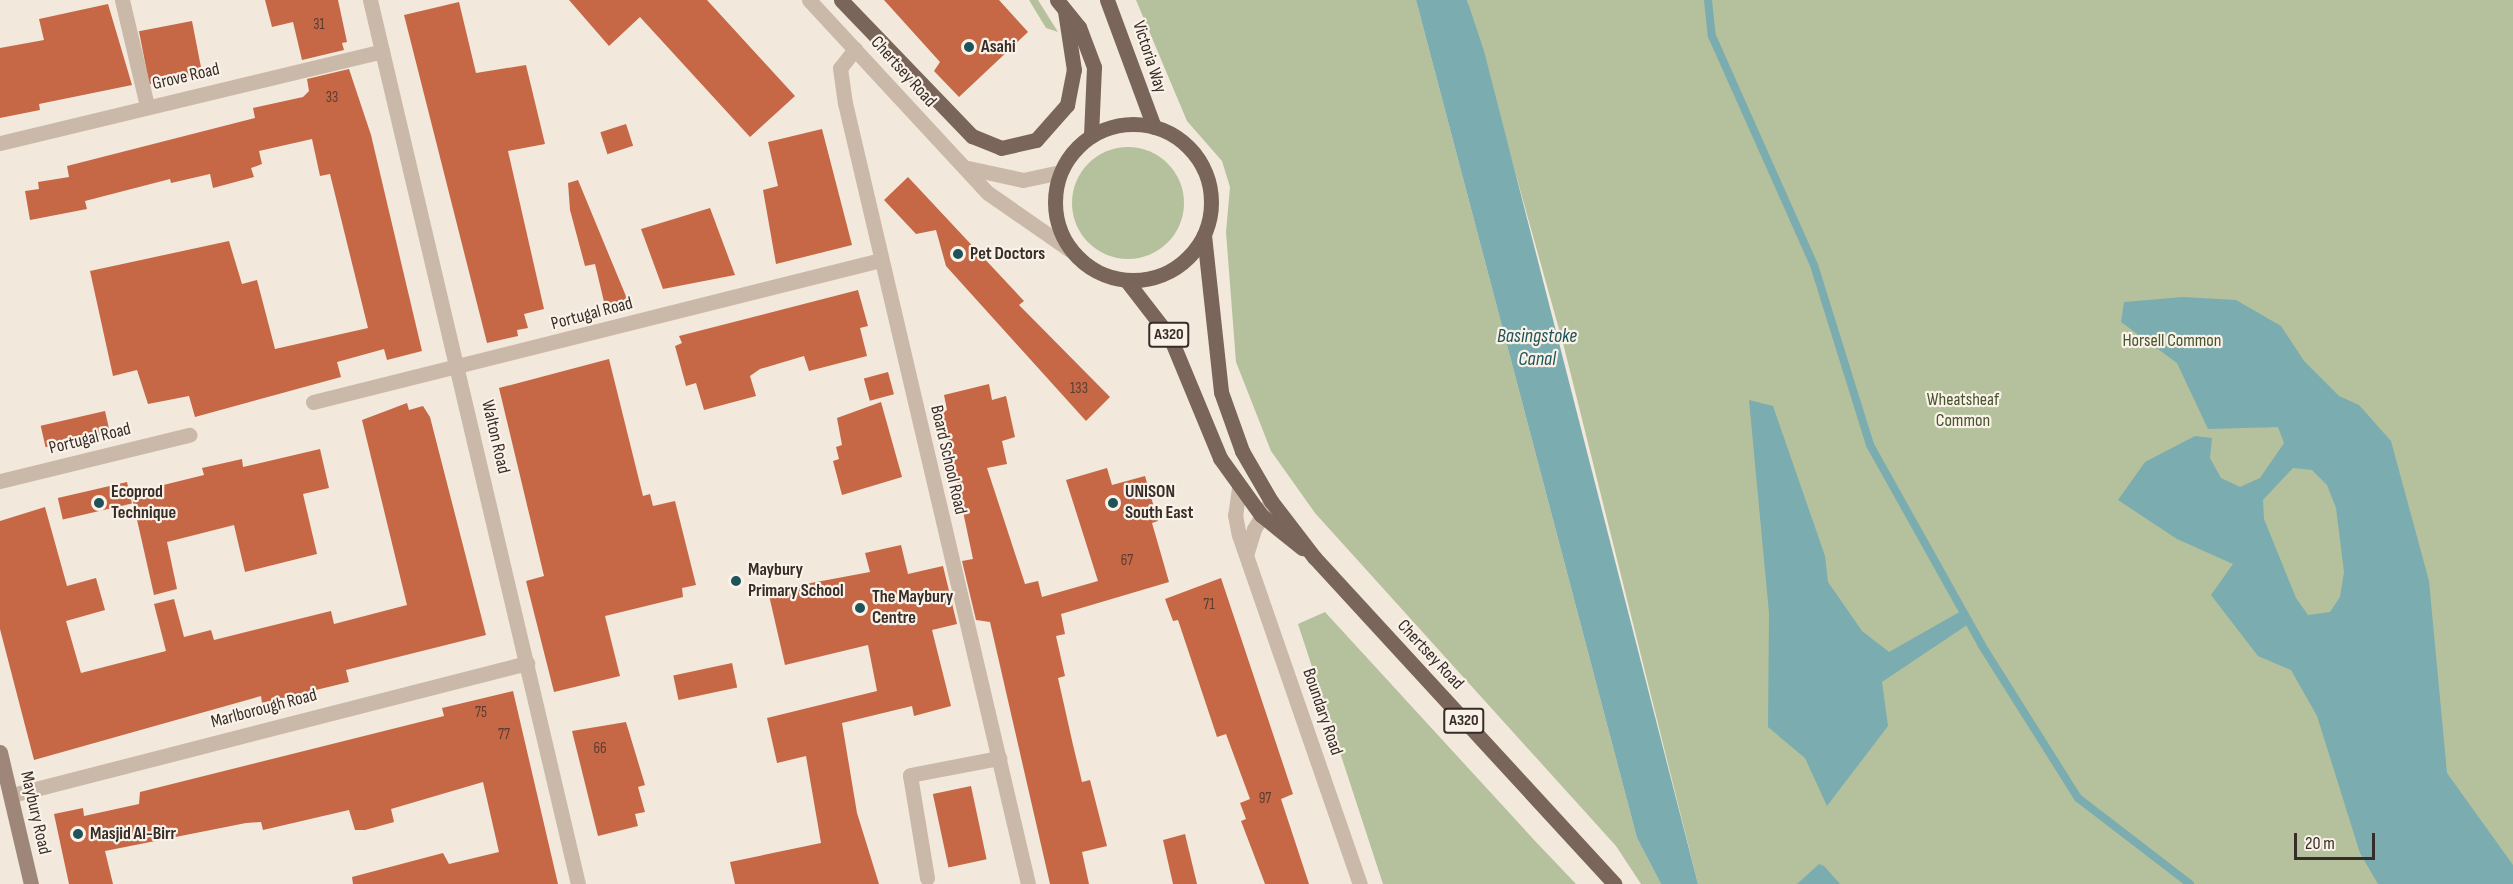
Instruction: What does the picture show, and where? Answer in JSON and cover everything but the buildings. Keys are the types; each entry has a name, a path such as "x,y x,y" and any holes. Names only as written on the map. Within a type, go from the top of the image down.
{"main road":[{"path":"841,0 972,136 1001,148 1036,140 1067,105 1074,70 1061,5"},
{"name":"Victoria Way","path":"1107,0 1154,127"},
{"path":"1061,5 1079,27 1094,67 1090,136"},
{"path":"1060,172 1090,136 1111,127 1154,127"},
{"name":"A320","path":"1060,172 1055,212 1070,250 1089,268 1126,280 1156,278 1176,268 1204,234 1210,213 1204,169 1192,151 1154,127"},
{"name":"Chertsey Road","path":"1204,234 1221,392 1242,451 1271,501 1314,557 1615,884"},
{"name":"Chertsey Road","path":"1126,280 1170,337 1220,458 1239,488 1262,515 1314,557"}],"street":[{"path":"122,0 147,106"},
{"name":"Walton Road","path":"370,0 459,368 578,884"},
{"name":"Chertsey Road","path":"810,0 1010,211 1070,250"},
{"name":"Board School Road","path":"855,49 840,68 881,260 1028,884"},
{"name":"Grove Road","path":"0,143 382,51"},
{"path":"968,168 1023,180 1060,172"},
{"name":"Portugal Road","path":"313,402 459,368 881,260"},
{"name":"Portugal Road","path":"0,481 189,435"},
{"name":"Boundary Road","path":"1239,488 1235,515 1360,884"},
{"path":"1248,552 1262,515 1271,501"},
{"name":"Marlborough Road","path":"12,795 527,663"},
{"name":"Maybury Road","path":"0,752 12,795 31,884"},
{"path":"927,878 910,775 999,758"}],"green space":[{"path":"1029,0 1038,0 1058,32 1046,28"},
{"path":"1136,0 1416,0 1637,838 1661,884 1641,884 1616,846 1315,513 1271,451 1236,362 1226,232 1230,187 1222,161 1187,121"},
{"name":"Horsell Common","path":"1467,0 2513,0 2513,884 1698,884 1564,347"},
{"path":"1128,147 1150,151 1168,163 1180,181 1184,203 1180,225 1168,243 1150,255 1128,259 1106,255 1088,243 1076,225 1072,203 1076,181 1088,163 1106,151"},
{"path":"1325,612 1576,884 1383,884 1298,624"}],"water":[{"name":"Basingstoke Canal","path":"1416,0 1467,0 1484,51 1698,884 1661,884 1637,838"},
{"path":"2183,297 2236,300 2281,326 2304,361 2339,396 2359,405 2391,441 2429,581 2447,773 2513,865 2513,884 2378,884 2360,853 2317,716 2291,670 2258,656 2211,595 2233,564 2177,539 2118,500 2145,462 2195,436 2212,438 2210,458 2221,478 2240,487 2260,478 2284,443 2278,427 2208,429 2177,363 2121,322 2124,302","holes":["2293,468 2312,470 2327,485 2336,508 2344,572 2340,597 2330,612 2308,615 2296,598 2264,519 2263,500"]},
{"path":"1749,400 1773,406 1825,556 1828,582 1862,631 1889,652 1963,610 1970,623 1882,682 1888,726 1827,806 1805,758 1768,727 1769,613"},
{"path":"1819,864 1824,866 1840,884 1797,884"}],"waterway":[{"path":"1708,0 1712,36 1814,265 1870,445 1981,644 2078,798 2190,884"}],"place":[{"name":"Asahi","path":"969,47"},
{"name":"Pet Doctors","path":"958,254"},
{"name":"Ecoprod Technique","path":"99,503"},
{"name":"UNISON South East","path":"1113,503"},
{"name":"Maybury Primary School","path":"736,581"},
{"name":"The Maybury Centre","path":"860,608"},
{"name":"Masjid Al-Birr","path":"78,834"}],"park label":[{"name":"Wheatsheaf Common","path":"1963,411"}]}
